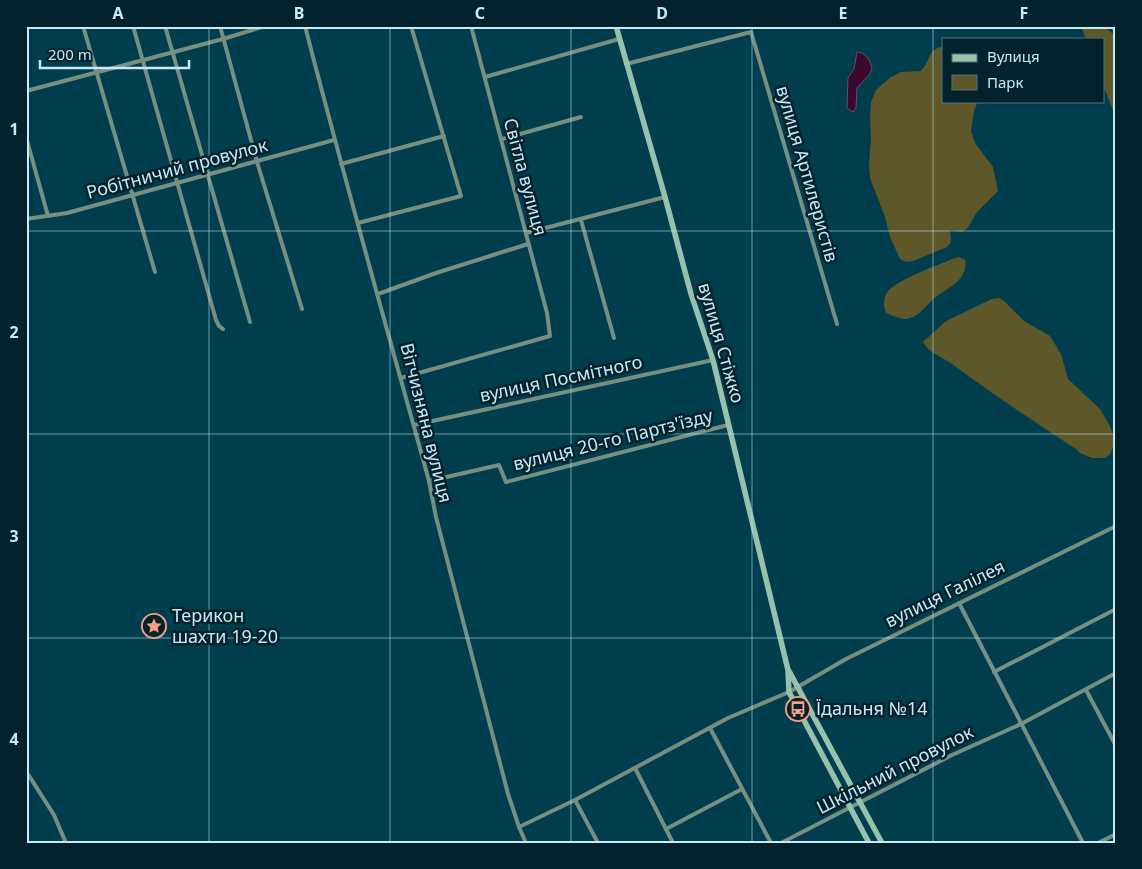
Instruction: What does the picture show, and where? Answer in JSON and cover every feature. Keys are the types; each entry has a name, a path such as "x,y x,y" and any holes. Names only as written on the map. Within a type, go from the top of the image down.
{"street":[{"path":"83,26 155,272"},
{"path":"133,26 216,320 218,326 223,329"},
{"path":"165,26 250,322"},
{"path":"220,26 256,162 302,309"},
{"path":"26,91 223,39 265,26"},
{"name":"Вітчизняна вулиця","path":"305,26 334,140 429,481 436,517 508,794 526,843"},
{"path":"358,223 462,196 411,26"},
{"name":"Світла вулиця","path":"401,378 550,336 547,313 471,26"},
{"name":"вулиця Стіжко","path":"616,26 691,294 713,360 788,670 789,692 869,843"},
{"path":"1111,26 1116,30"},
{"name":"вулиця Артилеристів","path":"626,64 751,32 837,324"},
{"path":"484,77 619,39"},
{"path":"502,139 581,117"},
{"path":"342,164 444,136"},
{"path":"26,137 48,216"},
{"name":"Робітничий провулок","path":"27,221 132,195 334,140"},
{"path":"526,233 665,197"},
{"path":"581,220 614,338"},
{"path":"378,294 436,273 528,244"},
{"name":"вулиця Посмітного","path":"414,425 713,360"},
{"name":"вулиця 20-го Партз'їзду","path":"429,481 500,465 506,482 728,425"},
{"name":"вулиця Галілея","path":"519,827 575,800 728,718 789,692 846,659 1116,526"},
{"path":"959,603 1083,843"},
{"path":"994,672 1116,609"},
{"name":"вулиця Стіжко","path":"788,670 882,843"},
{"name":"Шкільний провулок","path":"781,843 952,755 1022,724 1116,673"},
{"path":"1086,690 1116,746"},
{"path":"710,728 772,843"},
{"path":"635,768 673,843"},
{"path":"27,771 54,815 66,843"},
{"path":"666,829 742,789"},
{"path":"575,800 596,842"},
{"path":"1098,843 1116,834"}],"green space":[{"path":"1081,26 1103,26 1116,36 1116,118 1104,88 1104,38 1086,38"},
{"path":"942,46 942,102 978,102 974,111 971,131 975,143 993,167 998,191 977,212 967,229 962,232 950,230 951,242 947,247 906,262 900,259 890,237 885,217 870,178 871,102 876,90 891,77 901,72 921,71 931,53"},
{"path":"959,257 965,260 964,273 961,278 932,300 918,314 905,319 886,313 884,299 886,293 893,286 918,273"},
{"path":"999,298 1024,321 1050,336 1061,354 1068,379 1100,409 1110,426 1115,443 1110,454 1105,458 1092,458 1080,453 925,346 923,342 946,321 992,299"}],"shaded area":[{"path":"857,52 867,57 872,69 857,88 856,108 853,112 847,108 848,78 854,69"}],"place":[{"name":"Терикон шахти 19-20","path":"154,626"},
{"name":"Їдальня №14","path":"798,709"}]}
